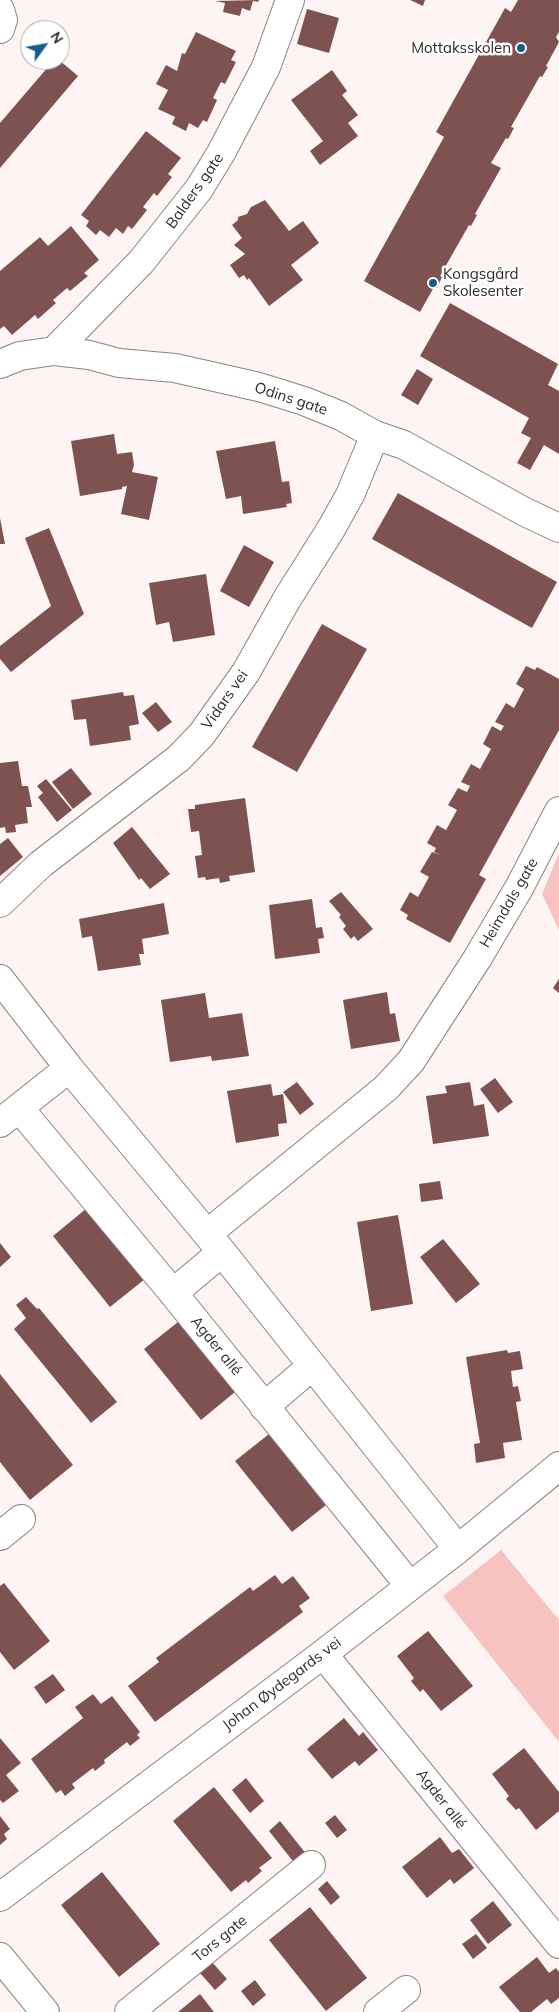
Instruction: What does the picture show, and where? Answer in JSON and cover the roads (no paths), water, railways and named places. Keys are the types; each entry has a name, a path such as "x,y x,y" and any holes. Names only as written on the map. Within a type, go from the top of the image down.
{"street":[{"name":"Balders gate","path":"54,352 141,262 199,189 221,153 266,67 290,0"},
{"path":"0,10 3,20 0,29"},
{"name":"Odins gate","path":"0,364 20,356 54,352 89,356 119,363 175,368 304,401 341,416 375,435 404,445 522,511 559,528"},
{"name":"Vidars vei","path":"0,903 48,858 179,758 202,734 246,672 287,599 350,495 375,435"},
{"name":"Heimdals gate","path":"214,1243 386,1088 411,1061 434,1028 514,896 559,811"},
{"path":"0,979 69,1068 214,1243 458,1549"},
{"path":"9,1116 69,1068"},
{"name":"Agder allé","path":"9,1116 173,1293 410,1586"},
{"path":"173,1293 214,1243"},
{"path":"264,1406 312,1366"},
{"name":"Johan Øydegards vei","path":"0,1897 323,1654 458,1549 559,1466"},
{"name":"Agder allé","path":"323,1654 559,1944"},
{"name":"Tors gate","path":"129,2012 311,1865"},
{"path":"0,1957 45,2012"},
{"path":"378,2012 406,1990"}],"place":[{"name":"Mottaksskolen","path":"521,48"},
{"name":"Kongsgård Skolesenter","path":"433,283"}]}
